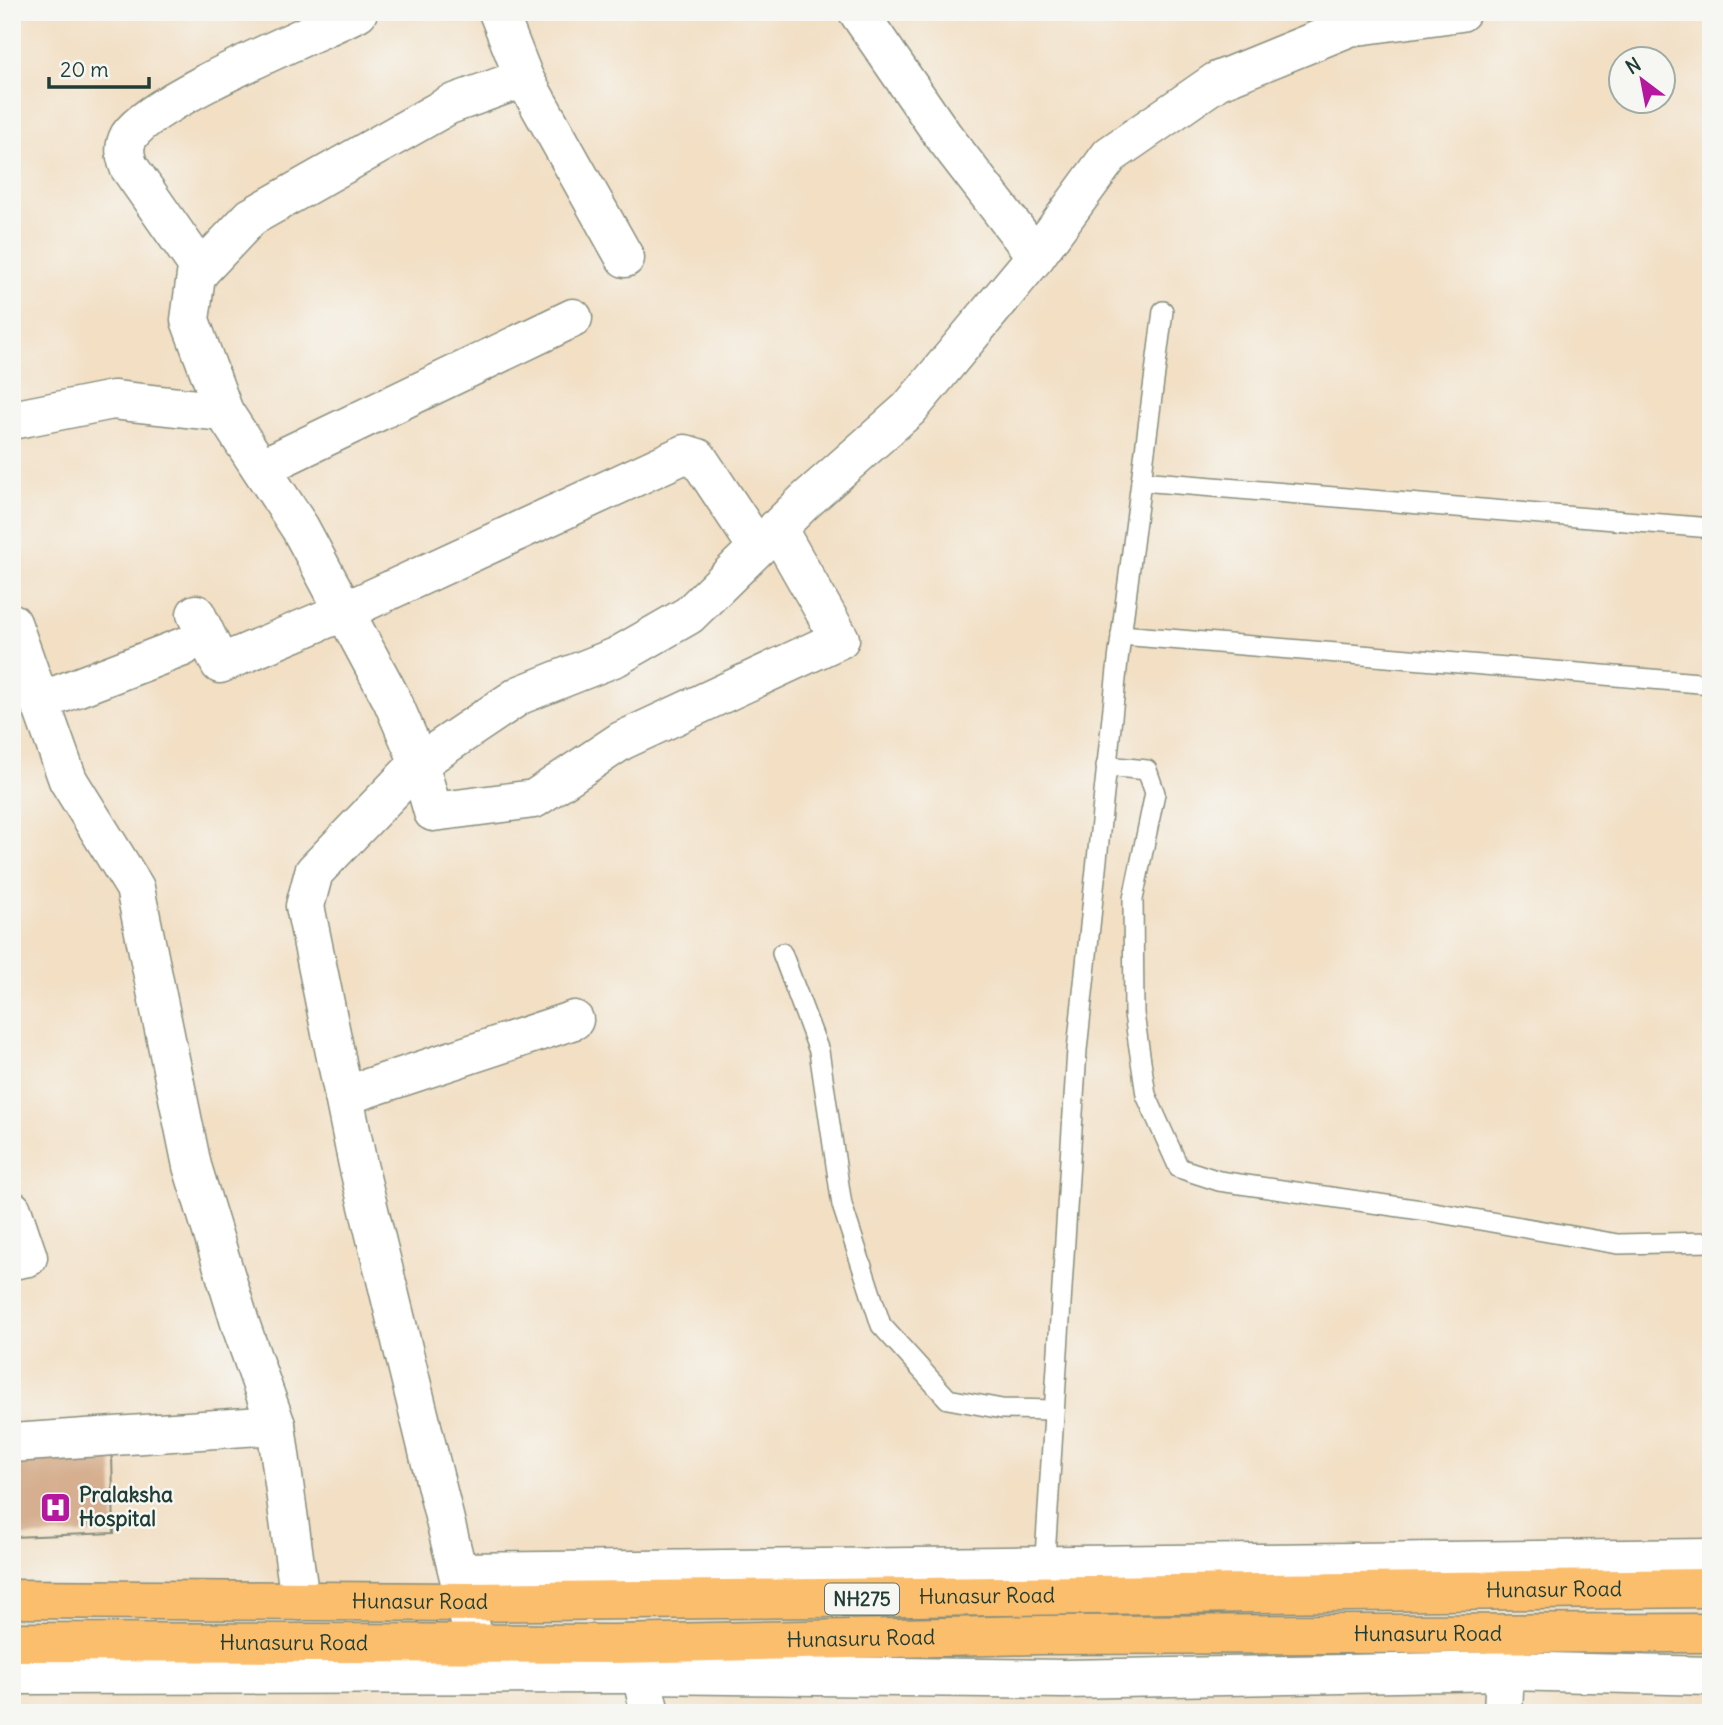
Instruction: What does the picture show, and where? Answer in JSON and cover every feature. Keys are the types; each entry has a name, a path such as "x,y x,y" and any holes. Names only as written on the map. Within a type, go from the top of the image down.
{"highway":[{"name":"Hunasur Road","path":"12,1599 300,1601 462,1587 1044,1582 1711,1588"},
{"name":"Hunasuru Road","path":"12,1643 614,1644 1041,1635 1711,1633"}],"street":[{"path":"201,270 129,167 124,153 127,138 158,108 358,12"},
{"path":"498,12 524,78 625,258"},
{"path":"858,12 942,134 1036,256"},
{"path":"475,1643 358,1165 305,906 314,872 419,763 520,695 616,657 689,615 767,538 909,408 1036,256 1110,155 1217,81 1350,27 1461,12"},
{"path":"39,702 189,630 220,664 345,611 685,454 698,458 767,538 841,639 621,741 534,799 433,812 419,763 392,699 345,611 300,528 224,412 190,320 196,275 251,217 449,105 524,78"},
{"path":"261,468 573,318"},
{"path":"12,420 113,400 224,412"},
{"path":"12,623 68,780 135,888 192,1166 241,1326 276,1425 300,1601"},
{"path":"344,1096 574,1020"},
{"path":"12,1210 28,1257 12,1260"},
{"path":"12,1443 276,1425"},
{"path":"1044,1582 1711,1558"},
{"path":"1503,1713 1506,1632"},
{"path":"12,1675 641,1674 1064,1678 1505,1671 1711,1676"},
{"path":"641,1674 650,1713"}],"lane":[{"path":"1044,1582 1077,1050 1121,635 1163,311"},
{"path":"1141,481 1711,528"},
{"path":"1121,635 1711,684"},
{"path":"1107,766 1147,770 1155,793 1133,899 1133,1014 1146,1095 1178,1168 1219,1181 1618,1244 1711,1242"},
{"path":"782,953 820,1051 842,1205 881,1325 948,1399 1002,1409 1055,1410"}],"building":[{"path":"112,1455 114,1533 12,1537 12,1458"}],"place":[{"name":"Pralaksha Hospital","path":"56,1507"}]}
